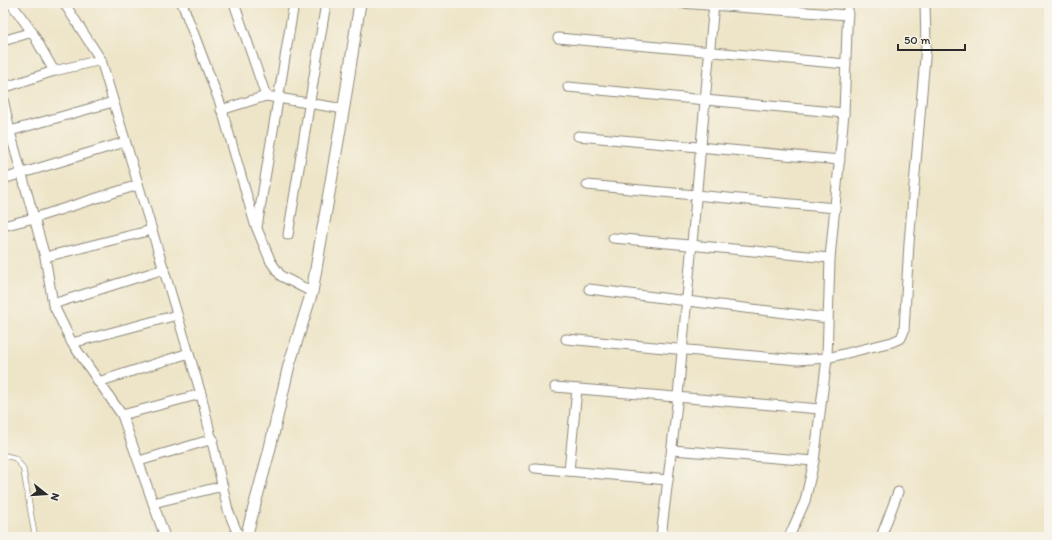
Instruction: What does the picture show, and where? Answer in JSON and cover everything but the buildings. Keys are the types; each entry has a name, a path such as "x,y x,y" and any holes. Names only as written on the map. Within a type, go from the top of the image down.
{"street":[{"path":"11,3 32,32 54,71"},
{"path":"64,3 101,60 201,394 213,439 228,510 239,537"},
{"path":"182,3 222,110 257,229 271,262 281,276 312,292"},
{"path":"234,3 266,96"},
{"path":"257,229 294,3"},
{"path":"288,235 326,3"},
{"path":"239,537 269,452 289,365 312,292 344,110 360,3"},
{"path":"680,3 848,14"},
{"path":"789,537 805,501 814,461 827,358 830,258 844,113 848,3"},
{"path":"566,339 781,359 827,358 892,342 901,338 904,330 909,242 926,46 926,3"},
{"path":"661,537 678,396 714,5"},
{"path":"3,41 32,32"},
{"path":"558,38 846,64"},
{"path":"3,88 54,71 101,60"},
{"path":"568,87 844,113"},
{"path":"222,110 266,96 344,110"},
{"path":"3,98 6,132 22,175 45,257 53,304 72,343 122,415 165,537"},
{"path":"6,132 113,102"},
{"path":"578,136 840,160"},
{"path":"3,179 22,175 125,142"},
{"path":"3,226 34,218 138,184"},
{"path":"587,185 835,208"},
{"path":"45,257 152,230"},
{"path":"613,238 830,258"},
{"path":"53,304 164,269"},
{"path":"589,289 687,299 827,318"},
{"path":"72,343 177,315"},
{"path":"98,382 189,353"},
{"path":"555,387 678,396 820,409"},
{"path":"569,471 577,389"},
{"path":"122,415 201,394"},
{"path":"139,461 213,439"},
{"path":"672,450 814,461"},
{"path":"535,468 668,480"},
{"path":"153,503 223,486"},
{"path":"881,537 898,492"}],"lane":[{"path":"3,455 15,458 24,468 35,537"}]}
